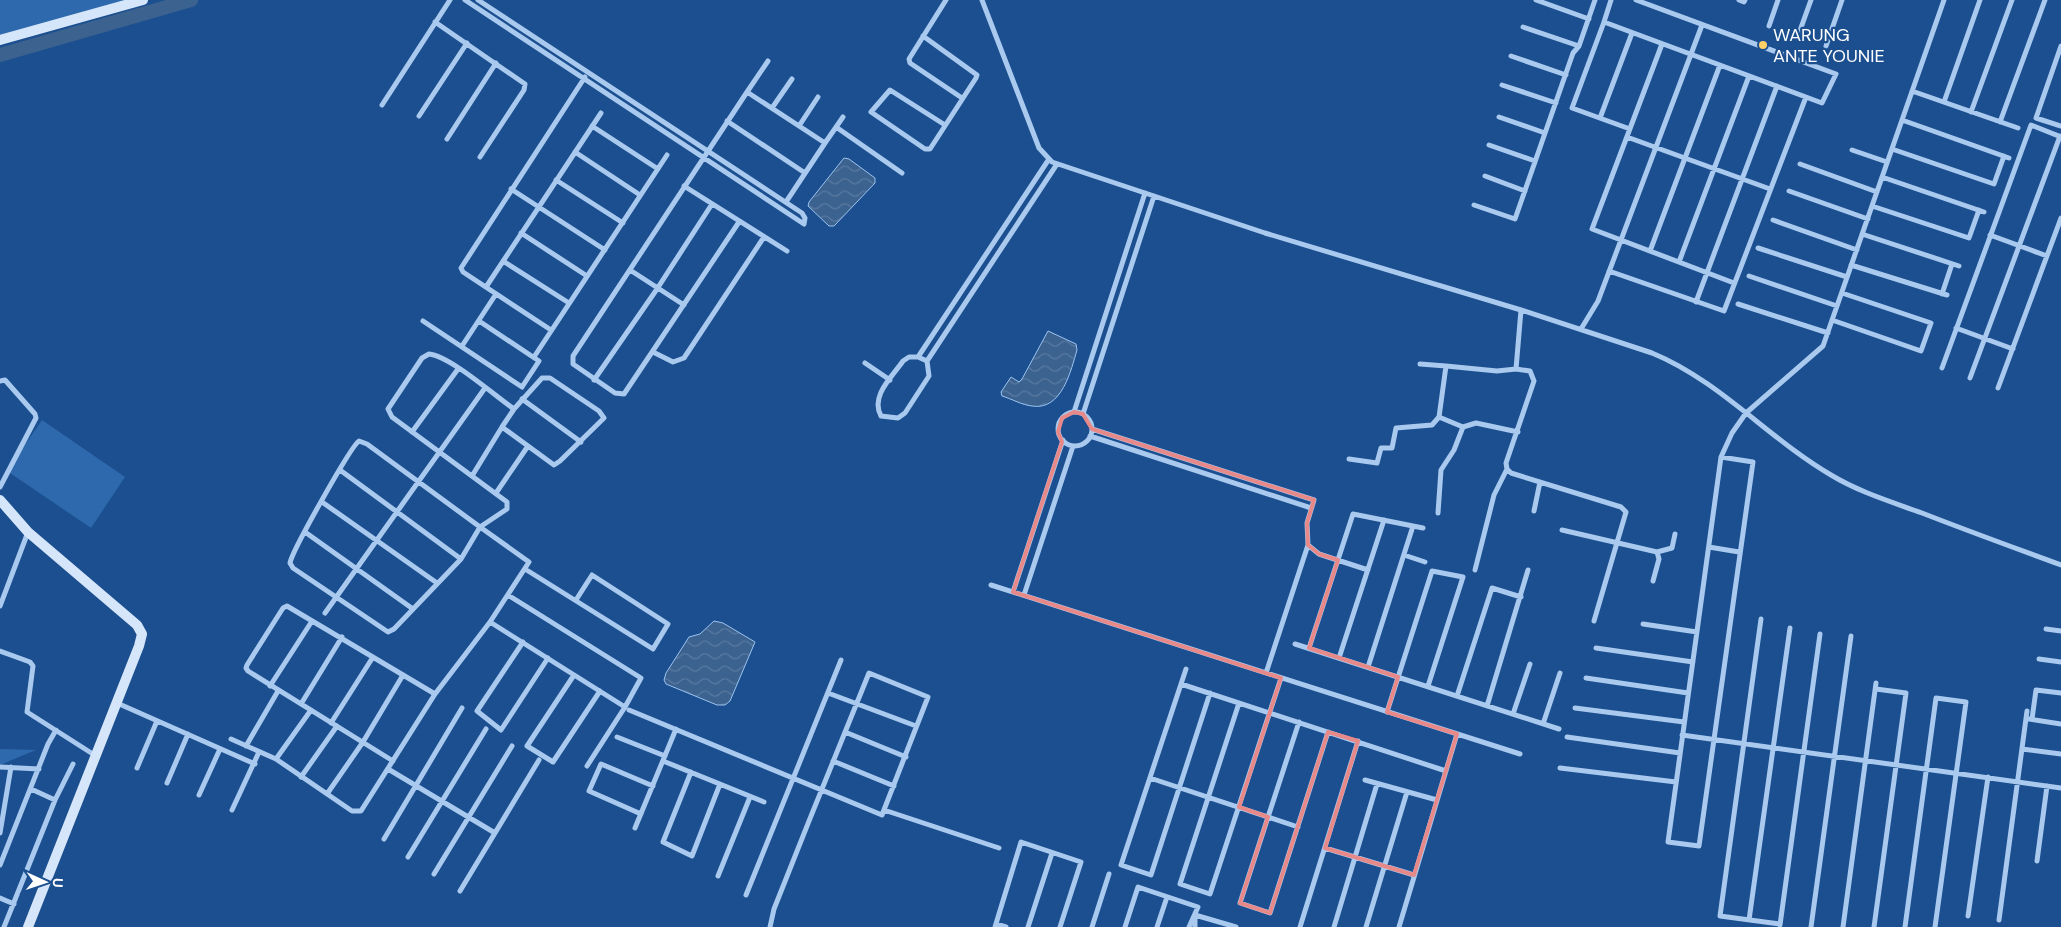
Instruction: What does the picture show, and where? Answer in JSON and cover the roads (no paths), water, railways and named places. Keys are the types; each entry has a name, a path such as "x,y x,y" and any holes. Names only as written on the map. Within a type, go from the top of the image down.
{"street":[{"path":"0,40 143,0"},
{"path":"382,106 450,0"},
{"path":"465,0 804,224 802,212 478,0"},
{"path":"982,0 1039,148 1057,164 1265,233 1521,310 1667,359 1730,400 1788,446 1832,476 1907,508 2061,565"},
{"path":"1536,0 1589,18"},
{"path":"1474,205 1515,219 1573,52 1579,46 1595,0"},
{"path":"1611,0 1572,108 1630,129"},
{"path":"1604,22 1822,103 1836,74 1636,0"},
{"path":"1739,0 1744,2 1745,0"},
{"path":"1769,26 1778,0"},
{"path":"1798,36 1811,0"},
{"path":"1826,46 1842,0"},
{"path":"1721,457 1753,462 1699,846 1668,842 1721,457 1732,433 1746,413 1823,346 1944,0"},
{"path":"1944,102 1980,0"},
{"path":"1971,112 2012,0"},
{"path":"2000,122 2045,0"},
{"path":"944,1 909,59 910,63 962,98"},
{"path":"435,22 520,79 525,87 480,157"},
{"path":"1581,329 1598,301 1702,25"},
{"path":"1523,27 1579,46"},
{"path":"1600,118 1632,33"},
{"path":"923,36 975,72 976,78 928,151 871,112 890,90 945,125"},
{"path":"419,116 467,43"},
{"path":"1662,44 1592,229 1734,283"},
{"path":"2061,46 2036,118 2061,126"},
{"path":"1511,56 1566,75"},
{"path":"739,222 624,394 615,393 576,367 572,359 707,150 768,62"},
{"path":"446,139 496,63"},
{"path":"1650,251 1720,65"},
{"path":"551,330 463,272 461,265 588,72"},
{"path":"1678,262 1749,76"},
{"path":"772,108 792,79"},
{"path":"1502,85 1556,103"},
{"path":"1696,302 1777,86"},
{"path":"1912,91 2018,128"},
{"path":"747,92 825,143"},
{"path":"799,126 818,97"},
{"path":"1609,272 1724,311 1806,97"},
{"path":"486,287 601,113"},
{"path":"786,202 843,117"},
{"path":"1499,117 1545,133"},
{"path":"1892,149 1994,184 2007,157 1902,120"},
{"path":"727,121 805,173"},
{"path":"592,126 658,169"},
{"path":"1942,368 2031,126 2060,136 1970,378"},
{"path":"836,127 902,173"},
{"path":"1626,137 1770,189"},
{"path":"1489,145 1536,161"},
{"path":"1852,150 1887,162"},
{"path":"575,152 640,196"},
{"path":"534,357 667,155"},
{"path":"918,357 1049,158"},
{"path":"927,361 918,357 903,361 878,398 876,407 881,416 898,418 905,413 929,376 927,361 1057,164"},
{"path":"1800,164 1877,192"},
{"path":"1485,176 1525,191"},
{"path":"1872,206 1969,238 1981,211 1882,177"},
{"path":"556,180 623,222"},
{"path":"684,186 787,252"},
{"path":"511,189 605,250"},
{"path":"1790,191 1868,219"},
{"path":"1074,412 1145,193"},
{"path":"1083,414 1154,196"},
{"path":"594,380 657,289 712,204"},
{"path":"1998,388 2061,218"},
{"path":"1773,220 1857,250"},
{"path":"521,233 587,276"},
{"path":"1862,234 1959,266"},
{"path":"1990,236 2047,256"},
{"path":"652,352 673,362 684,358 764,238"},
{"path":"1758,248 1847,277"},
{"path":"503,261 570,303"},
{"path":"980,263 988,269"},
{"path":"1852,265 1944,294 1952,264"},
{"path":"630,270 684,305"},
{"path":"1749,276 1837,306"},
{"path":"1832,320 1921,351 1929,330 1931,323 1842,292"},
{"path":"462,346 496,294"},
{"path":"1738,304 1828,333"},
{"path":"1516,369 1521,310"},
{"path":"423,321 522,387 539,361 478,321"},
{"path":"1956,328 2013,349"},
{"path":"231,738 276,759 326,794 358,812 388,769 435,694 490,622 529,562 480,527 366,444 359,441 340,470 290,560 291,566 385,632 394,629 461,559 480,527 508,506 507,502 496,493 392,417 388,409 422,358 433,354 458,369 514,409"},
{"path":"865,363 890,380"},
{"path":"1420,364 1497,371 1526,370 1534,378 1518,432 1506,463 1507,469 1494,495 1475,570"},
{"path":"1349,459 1377,463 1381,448 1392,448 1396,428 1432,425 1439,417 1446,366"},
{"path":"412,432 458,369"},
{"path":"472,476 502,428 514,409 538,380 546,377 604,416 603,421 554,464 502,428"},
{"path":"0,381 5,380 35,414 36,418 0,487"},
{"path":"325,613 485,388"},
{"path":"522,399 581,442"},
{"path":"1074,412 1083,414 1088,418 1092,428 1090,436 1080,445 1073,446 1063,440 1058,432 1058,425 1062,418 1074,412"},
{"path":"1439,417 1463,427 1476,423 1518,432"},
{"path":"1438,513 1441,470 1456,446 1463,427"},
{"path":"1092,428 1314,500 1307,523 1308,545 1266,673"},
{"path":"1090,436 1311,508"},
{"path":"1013,592 1063,440"},
{"path":"496,493 528,446"},
{"path":"1024,596 1073,446"},
{"path":"1507,469 1540,482 1624,508 1626,514 1594,621"},
{"path":"340,470 461,559"},
{"path":"1534,511 1540,482"},
{"path":"0,500 28,532 140,629 141,640 28,927"},
{"path":"322,502 437,584"},
{"path":"1309,648 1353,514 1423,528"},
{"path":"1339,658 1384,520"},
{"path":"1368,667 1413,526"},
{"path":"1562,530 1657,552 1672,548 1675,534"},
{"path":"0,606 28,532"},
{"path":"305,532 413,609"},
{"path":"1308,545 1319,554 1368,570"},
{"path":"1709,548 1739,552"},
{"path":"1653,581 1659,559 1657,552"},
{"path":"1404,555 1425,562"},
{"path":"525,569 653,650 668,624 592,575 576,600"},
{"path":"1487,706 1528,570"},
{"path":"1386,712 1432,571 1463,577 1428,686"},
{"path":"991,585 1520,754"},
{"path":"1457,696 1492,588 1521,597"},
{"path":"508,595 641,678 627,708 587,766"},
{"path":"393,761 270,686 248,671 247,665 285,607 293,608 435,694"},
{"path":"1761,619 1720,916 1780,926 1820,634"},
{"path":"270,686 312,620"},
{"path":"490,622 627,708 676,730 794,778 822,790 882,815 928,697 869,673 833,761 822,790 774,909 771,927"},
{"path":"1642,624 1697,632"},
{"path":"1750,920 1790,628"},
{"path":"2046,629 2061,631"},
{"path":"1811,927 1851,636"},
{"path":"301,704 342,638"},
{"path":"523,642 476,711 501,730 548,658"},
{"path":"1296,644 1559,729"},
{"path":"1596,648 1693,662"},
{"path":"0,651 32,663 34,669 27,712 96,756"},
{"path":"301,777 373,656"},
{"path":"2039,659 2061,662"},
{"path":"746,894 842,660"},
{"path":"1513,714 1530,664"},
{"path":"1186,669 1122,866 1151,875 1210,694"},
{"path":"1544,724 1560,673"},
{"path":"326,794 363,742 403,675"},
{"path":"574,675 527,746 553,762 600,691"},
{"path":"1239,703 1180,884 1210,894 1281,678"},
{"path":"1586,678 1688,693"},
{"path":"1181,684 1446,771"},
{"path":"1843,927 1876,686 1906,693 1874,927"},
{"path":"246,746 278,690"},
{"path":"1999,920 2022,749 2036,690 2061,693"},
{"path":"828,693 916,726"},
{"path":"1906,927 1936,698 1966,702 1936,927"},
{"path":"117,703 255,764"},
{"path":"384,839 462,708"},
{"path":"1575,708 1684,722"},
{"path":"276,759 311,710"},
{"path":"2027,710 2029,719"},
{"path":"2029,719 2061,724"},
{"path":"137,768 157,721"},
{"path":"1299,722 1240,903 1270,913 1328,732"},
{"path":"408,857 486,728"},
{"path":"0,865 56,730"},
{"path":"635,828 676,730"},
{"path":"845,732 906,757"},
{"path":"167,783 188,734"},
{"path":"1398,927 1457,734"},
{"path":"1682,735 2061,788"},
{"path":"617,737 691,772 764,802"},
{"path":"1567,737 1680,753"},
{"path":"1300,927 1358,741"},
{"path":"434,874 512,746"},
{"path":"199,796 220,749"},
{"path":"2022,749 2061,754"},
{"path":"232,810 259,752"},
{"path":"460,891 539,760"},
{"path":"833,761 894,786"},
{"path":"4,927 55,800 73,764"},
{"path":"641,814 588,791 600,764 653,786"},
{"path":"0,767 39,769"},
{"path":"0,832 12,767"},
{"path":"1560,768 1676,782"},
{"path":"388,769 495,833"},
{"path":"691,772 662,842 692,856 720,784"},
{"path":"1150,778 1298,826"},
{"path":"1968,916 1988,778"},
{"path":"1365,780 1437,800"},
{"path":"1334,927 1377,784"},
{"path":"2037,861 2047,786"},
{"path":"31,789 55,800"},
{"path":"1366,927 1407,792"},
{"path":"718,876 750,797"},
{"path":"884,810 999,848"},
{"path":"1006,927 995,925 1021,842 1081,862 1060,927"},
{"path":"1325,848 1414,875"},
{"path":"1028,927 1052,853"},
{"path":"1092,927 1109,874"},
{"path":"1125,927 1138,887 1198,907 1189,927"},
{"path":"1157,927 1167,897"},
{"path":"0,898 14,904"},
{"path":"1195,915 1236,927"},
{"path":"1195,915 1195,927"}],"water":[{"path":"844,158 849,159 875,178 875,183 834,226 829,226 808,206 809,202"},
{"path":"1048,331 1076,344 1077,350 1068,378 1058,396 1042,406 1032,406 1002,396 1001,392 1011,377 1019,382 1022,379"},
{"path":"714,621 723,623 755,642 730,701 725,705 717,705 666,684 664,680 666,673 689,637 700,634"}],"waterway":[{"path":"0,55 191,0"}],"place":[{"name":"WARUNG ANTE YOUNIE","path":"1763,45"}]}
